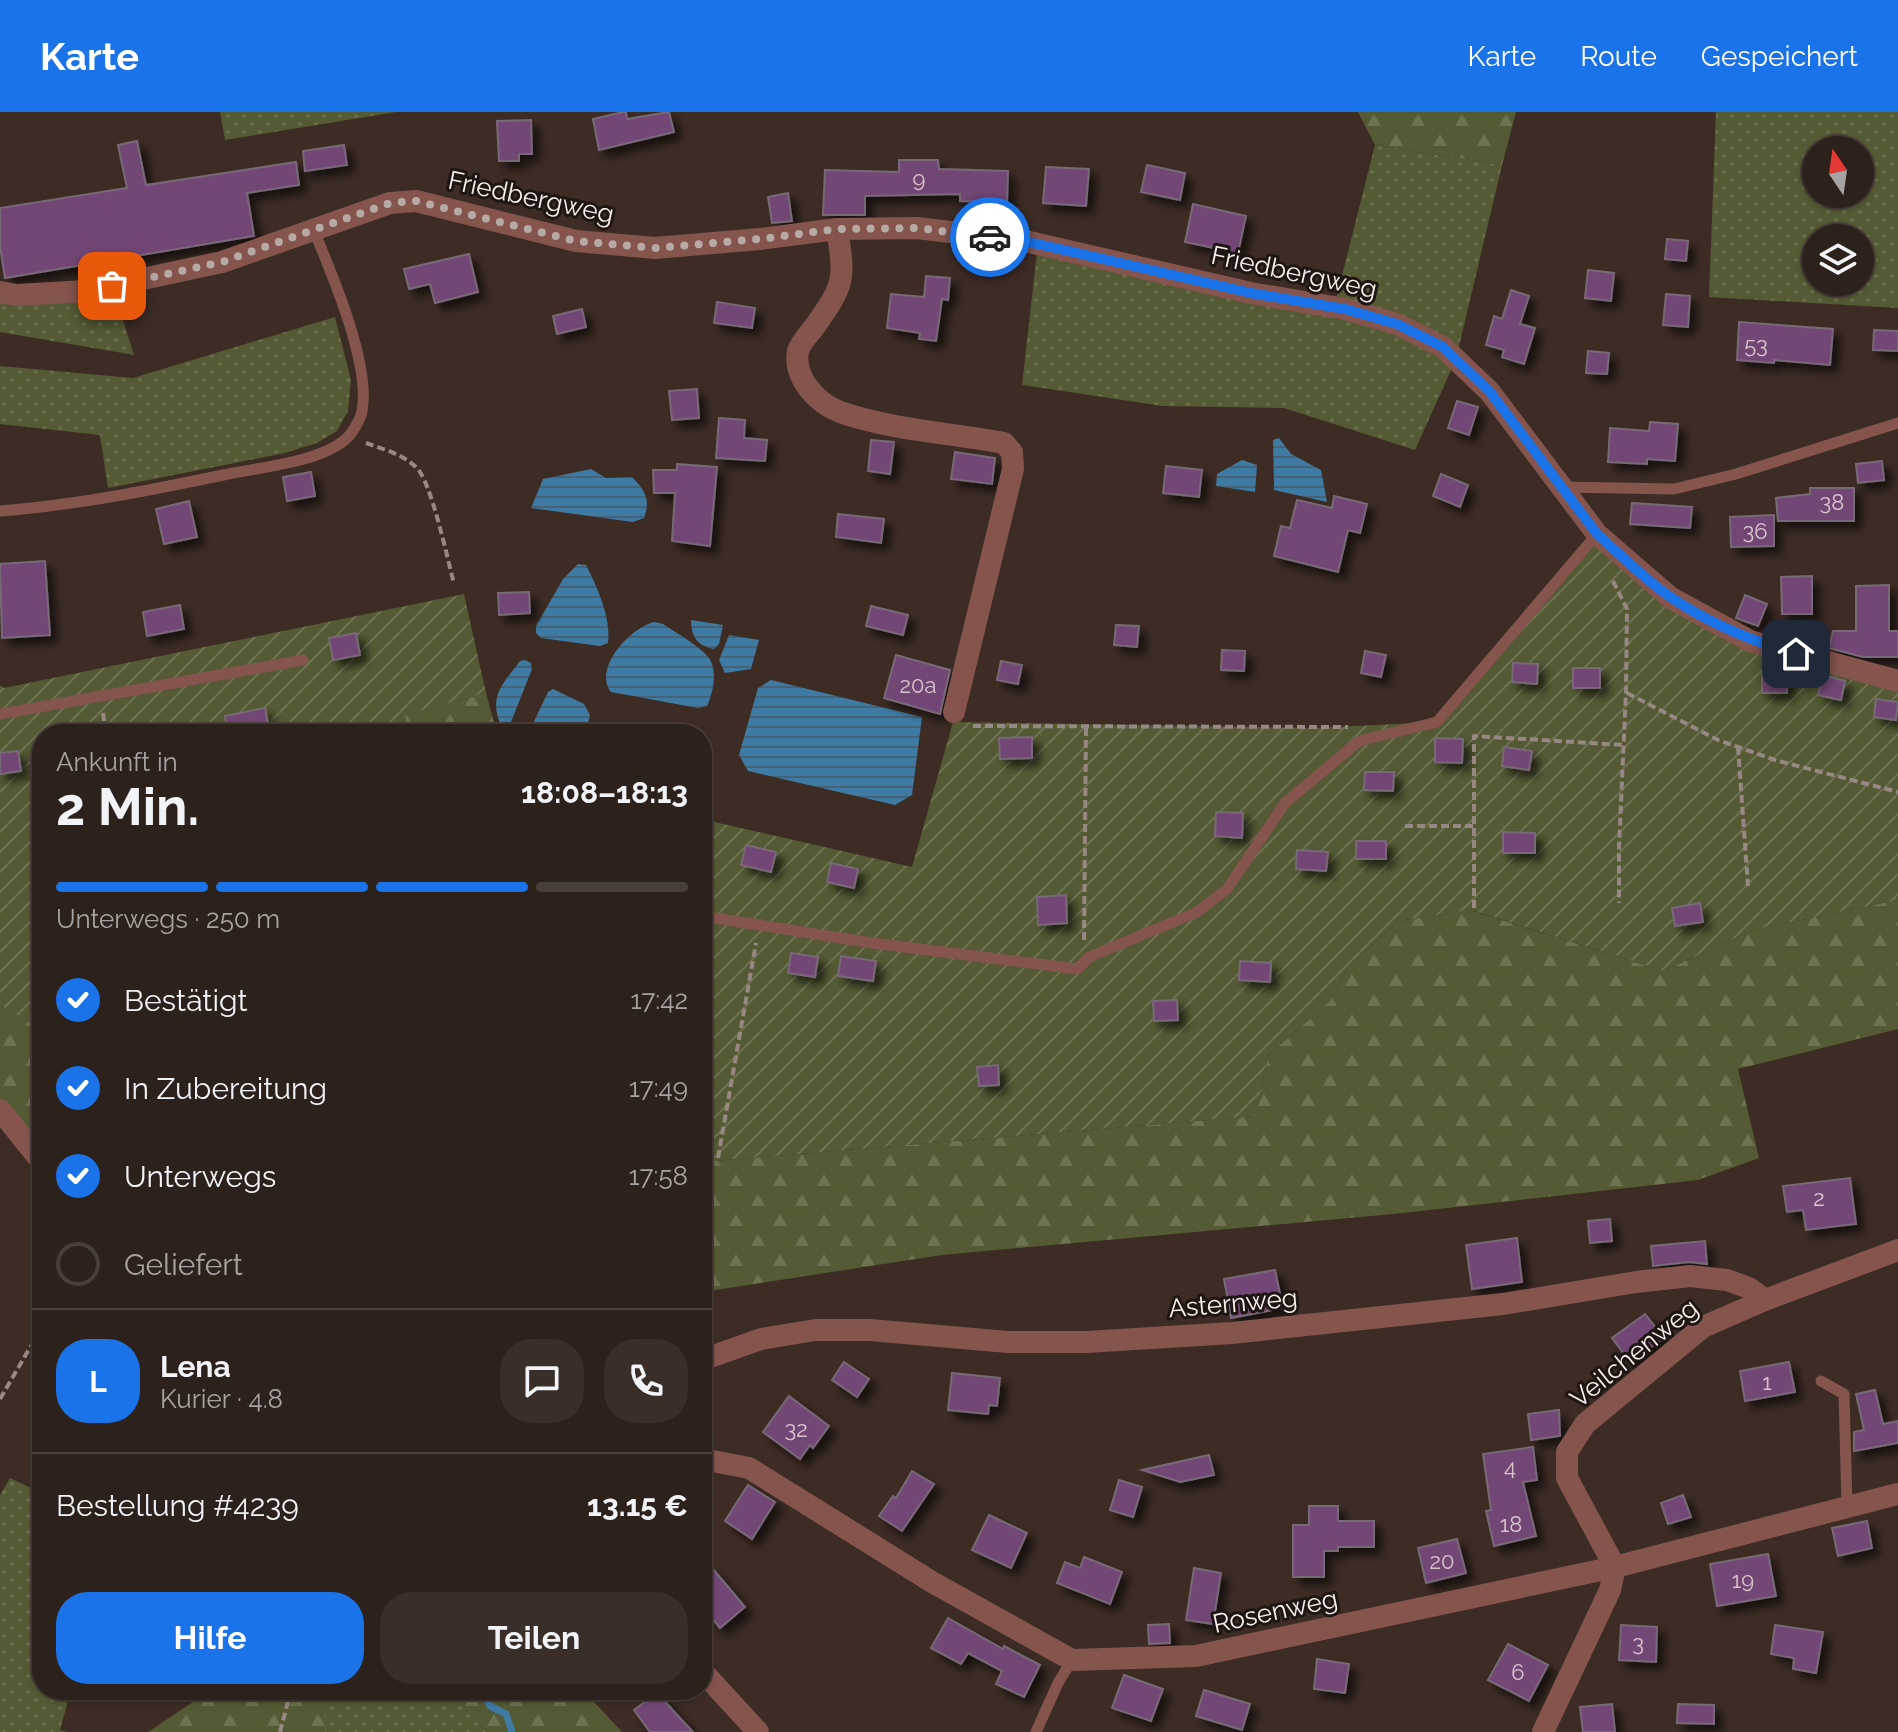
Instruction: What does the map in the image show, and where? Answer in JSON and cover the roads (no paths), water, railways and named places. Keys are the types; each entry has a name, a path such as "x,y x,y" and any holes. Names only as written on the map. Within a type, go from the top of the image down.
{"street":[{"name":"Friedbergweg","path":"0,292 17,295 87,291 222,262 390,203 416,201 576,241 655,248 837,229 917,228 1025,241 1251,293 1345,309 1397,324 1443,347 1490,392 1597,534 1671,598 1750,641 1898,681"},
{"path":"837,229 843,268 836,295 798,350 800,375 811,393 838,411 891,424 1004,443 1012,452 1013,469 954,712"},
{"path":"0,1110 32,1150"},
{"name":"Veilchenweg","path":"1615,1567 1567,1478 1567,1452 1585,1424 1703,1327 1898,1250"},
{"name":"Asternweg","path":"712,1356 761,1339 815,1330 870,1330 1008,1342 1087,1342 1203,1335 1503,1304 1690,1276 1727,1280 1749,1288 1765,1300"},
{"path":"712,1461 749,1468 932,1582 1072,1660"},
{"name":"Rosenweg","path":"1072,1660 1196,1656 1615,1567 1898,1494"},
{"path":"1543,1732 1610,1590 1615,1567"},
{"path":"712,1682 758,1732"}],"lane":[{"path":"0,511 112,498 290,462 324,452 349,437 362,412 364,378 337,287 314,231"},
{"path":"1562,487 1674,489 1736,474 1898,423"},
{"path":"712,918 872,943 1077,969 1089,957 1197,912 1227,889 1285,803 1359,741 1437,722 1597,534"},
{"path":"0,714 303,660"},
{"path":"1821,1381 1844,1394 1847,1506"},
{"path":"1036,1732 1072,1660"}],"water":[{"path":"1279,438 1291,454 1321,470 1327,502 1274,490 1273,440"},
{"path":"1242,460 1257,465 1255,492 1216,486 1217,474"},
{"path":"591,469 606,478 632,477 646,496 644,518 633,522 531,508 543,479"},
{"path":"578,564 586,565 605,613 608,643 600,646 541,638 536,633 536,626 563,579"},
{"path":"691,620 723,625 719,644 714,649 696,639"},
{"path":"654,622 681,635 709,658 714,676 707,706 698,708 611,692 607,682 610,661 625,640"},
{"path":"729,635 759,640 751,669 725,673 719,660"},
{"path":"520,661 531,663 532,669 510,724 500,724 496,706 499,690"},
{"path":"771,680 922,717 912,795 895,805 748,771 739,755 758,688"},
{"path":"553,689 584,704 590,715 588,724 533,724 548,692"}],"waterway":[{"path":"487,1700 490,1706 506,1714 512,1732"}]}
